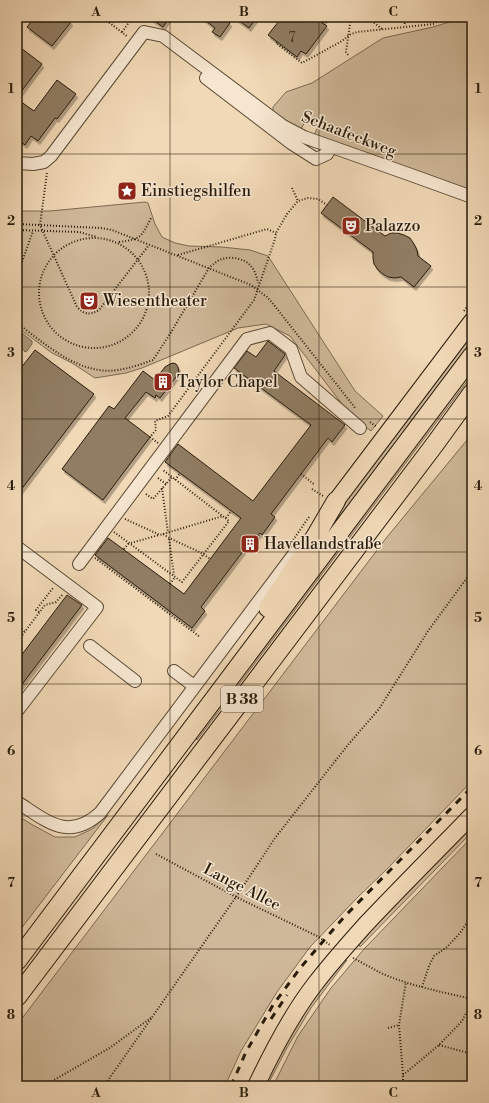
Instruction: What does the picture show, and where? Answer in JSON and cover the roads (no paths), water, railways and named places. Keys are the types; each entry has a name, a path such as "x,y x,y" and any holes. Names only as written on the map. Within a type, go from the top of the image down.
{"highway":[{"name":"B 38","path":"17,961 472,356"},
{"name":"B 38","path":"17,997 472,393"},
{"path":"435,444 466,420 472,413"},
{"path":"251,649 264,614 315,537 330,499"}],"main road":[{"path":"330,499 472,321"},
{"path":"256,1086 272,1052 293,1016 315,984 341,951 472,815"}],"street":[{"path":"17,163 46,165 51,156 144,32 291,143 316,159 327,154 331,146"},
{"name":"Schaafeckweg","path":"144,32 162,36 283,126 304,137 472,198"},
{"path":"79,564 247,339 270,333 291,349 301,376 364,424"},
{"path":"17,802 61,828 71,828 82,825 92,820 100,813 308,535 330,499"},
{"path":"17,547 97,607 17,711"},
{"path":"90,646 135,681"},
{"path":"174,671 194,686"}],"railway":[{"path":"231,1086 246,1052 273,1005 301,967 344,917 472,787"},
{"path":"271,1019 287,995"}],"place":[{"name":"Einstiegshilfen","path":"127,191"},
{"name":"Palazzo","path":"351,226"},
{"name":"Wiesentheater","path":"89,301"},
{"name":"Taylor Chapel","path":"163,382"},
{"name":"Havellandstraße","path":"250,544"}]}
